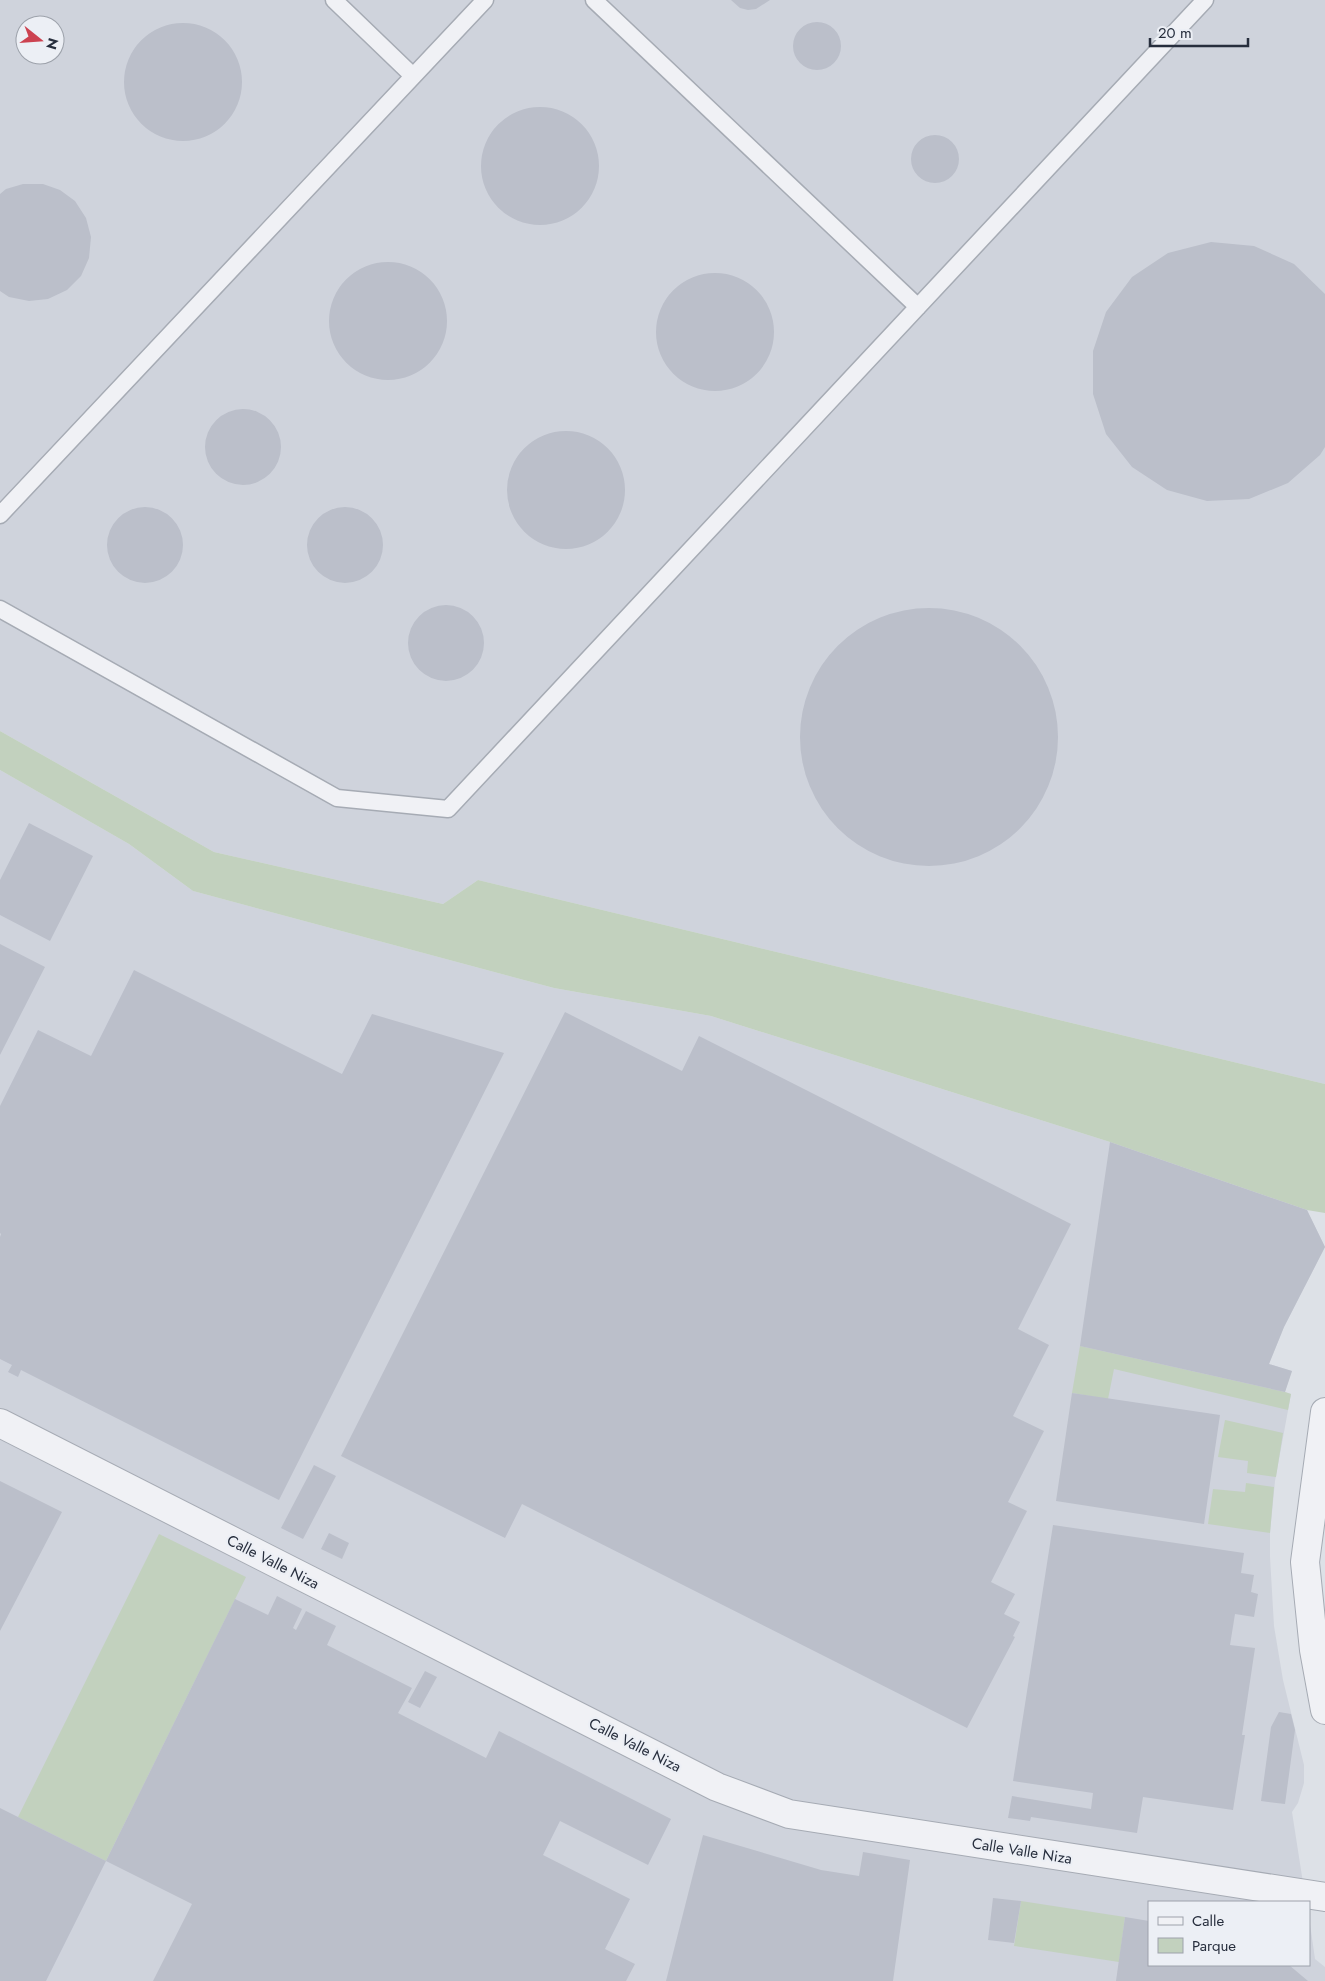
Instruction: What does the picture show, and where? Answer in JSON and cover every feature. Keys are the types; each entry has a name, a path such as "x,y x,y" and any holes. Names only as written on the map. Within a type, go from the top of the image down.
{"street":[{"path":"1325,1412 1305,1562 1314,1650 1325,1710"},
{"name":"Calle Valle Niza","path":"0,1423 717,1787 789,1814 1325,1897"}],"lane":[{"path":"334,0 413,76"},
{"path":"0,515 484,0"},
{"path":"594,0 918,307"},
{"path":"0,609 337,798 448,809 1205,0"}],"shaded area":[{"path":"0,0 1325,0 1325,1084 478,880 443,904 214,852 0,731"},
{"path":"0,770 129,844 193,891 554,988 711,1016 1110,1142 1307,1210 1325,1247 1284,1327 1269,1364 1292,1371 1285,1392 1291,1394 1275,1481 1270,1533 1270,1557 1274,1626 1283,1680 1304,1765 1304,1783 1298,1803 1292,1812 1306,1901 1148,1901 1148,1966 1310,1966 1310,1924 1315,1959 1325,1967 1325,1981 0,1981"}],"green space":[{"path":"0,731 214,852 443,904 478,880 1325,1084 1325,1213 1307,1210 1110,1142 711,1016 554,988 193,891 129,844 0,770"},
{"path":"1080,1346 1285,1392 1291,1394 1288,1410 1114,1369 1108,1399 1072,1393"},
{"path":"1225,1420 1283,1433 1276,1477 1247,1473 1248,1461 1218,1457"},
{"path":"1246,1483 1274,1487 1270,1533 1208,1524 1213,1489 1245,1492"},
{"path":"159,1534 246,1577 106,1861 18,1817"},
{"path":"1021,1901 1125,1917 1119,1962 1014,1946"}],"building":[{"path":"731,0 770,0 756,9 748,10 740,8"},
{"path":"812,22 822,22 831,26 837,32 840,37 840,55 831,66 822,70 812,70 803,66 797,60 793,51 793,41 797,32 803,26"},
{"path":"183,23 205,28 225,40 237,60 242,82 237,104 225,124 205,136 183,141 161,136 141,124 129,104 124,82 129,60 141,40 161,28"},
{"path":"540,107 562,112 582,124 594,144 599,166 594,188 582,208 562,220 540,225 518,220 498,208 486,188 481,166 486,144 498,124 518,112"},
{"path":"930,135 940,135 949,139 955,145 958,150 958,168 949,179 940,183 930,183 921,179 915,173 911,164 911,154 915,145 921,139"},
{"path":"23,184 43,184 60,190 75,201 86,218 91,237 89,258 81,276 67,290 48,299 29,301 9,297 0,291 0,194 6,189"},
{"path":"1211,242 1254,246 1294,264 1325,294 1325,447 1320,455 1288,483 1249,499 1207,501 1167,490 1132,467 1106,434 1093,394 1093,351 1106,312 1132,277 1168,253"},
{"path":"388,262 410,267 430,279 442,299 447,321 442,343 430,363 410,375 388,380 366,375 346,363 334,343 329,321 334,299 346,279 366,267"},
{"path":"715,273 737,278 757,290 769,310 774,332 769,354 757,374 737,386 715,391 693,386 673,374 661,354 656,332 661,310 673,290 693,278"},
{"path":"243,409 257,412 270,420 278,433 281,447 278,461 270,474 257,482 243,485 229,482 216,474 208,461 205,447 208,433 216,420 229,412"},
{"path":"566,431 588,436 608,448 620,468 625,490 620,512 608,532 588,544 566,549 544,544 524,532 512,512 507,490 512,468 524,448 544,436"},
{"path":"145,507 159,510 172,518 180,531 183,545 180,559 172,572 159,580 145,583 131,580 118,572 110,559 107,545 110,531 118,518 131,510"},
{"path":"345,507 359,510 372,518 380,531 383,545 380,559 372,572 359,580 345,583 331,580 318,572 310,559 307,545 310,531 318,518 331,510"},
{"path":"446,605 460,608 473,616 481,629 484,643 481,657 473,670 460,678 446,681 432,678 419,670 411,657 408,643 411,629 419,616 432,608"},
{"path":"929,608 954,611 978,618 1000,630 1020,646 1036,666 1048,688 1055,712 1058,737 1055,762 1048,786 1036,808 1020,828 1000,844 978,856 954,863 929,866 904,863 880,856 858,844 838,828 822,808 810,786 803,762 800,737 803,712 810,688 822,666 838,646 858,630 880,618 904,611"},
{"path":"29,823 93,856 50,941 0,915 0,880"},
{"path":"0,944 45,967 0,1055"},
{"path":"134,970 342,1074 372,1014 504,1053 279,1500 21,1370 18,1377 8,1372 12,1365 0,1359 0,1106 38,1030 91,1056"},
{"path":"565,1012 682,1071 699,1036 1071,1224 1018,1329 1049,1345 1013,1416 1044,1431 1008,1502 1027,1511 991,1582 1015,1594 1004,1614 1020,1622 1013,1636 1015,1637 967,1728 522,1504 505,1538 341,1456"},
{"path":"1110,1142 1307,1210 1325,1247 1284,1327 1269,1364 1292,1371 1285,1392 1080,1346"},
{"path":"1072,1393 1220,1415 1204,1524 1056,1501"},
{"path":"314,1465 336,1476 303,1539 281,1528"},
{"path":"0,1481 62,1512 0,1631"},
{"path":"1053,1525 1244,1553 1241,1573 1254,1575 1251,1592 1258,1594 1254,1617 1235,1614 1230,1645 1255,1648 1242,1735 1245,1735 1233,1810 1143,1797 1137,1833 1031,1817 1030,1821 1008,1818 1012,1796 1091,1809 1093,1793 1013,1781"},
{"path":"329,1533 349,1543 342,1559 321,1549"},
{"path":"277,1596 302,1609 293,1628 296,1630 306,1611 336,1626 327,1645 412,1688 398,1713 486,1758 499,1731 671,1819 648,1865 560,1821 543,1855 630,1899 605,1949 635,1964 626,1981 153,1981 192,1904 106,1861 235,1599 268,1615"},
{"path":"425,1671 437,1677 420,1708 408,1702"},
{"path":"1279,1712 1291,1714 1295,1730 1285,1804 1261,1801 1271,1727"},
{"path":"0,1808 106,1861 46,1981 0,1981"},
{"path":"703,1835 821,1870 859,1876 863,1852 910,1860 893,1981 666,1981"},
{"path":"993,1898 1021,1901 1014,1943 988,1940"},
{"path":"1125,1917 1148,1921 1148,1966 1290,1966 1308,1981 1116,1981"}]}
